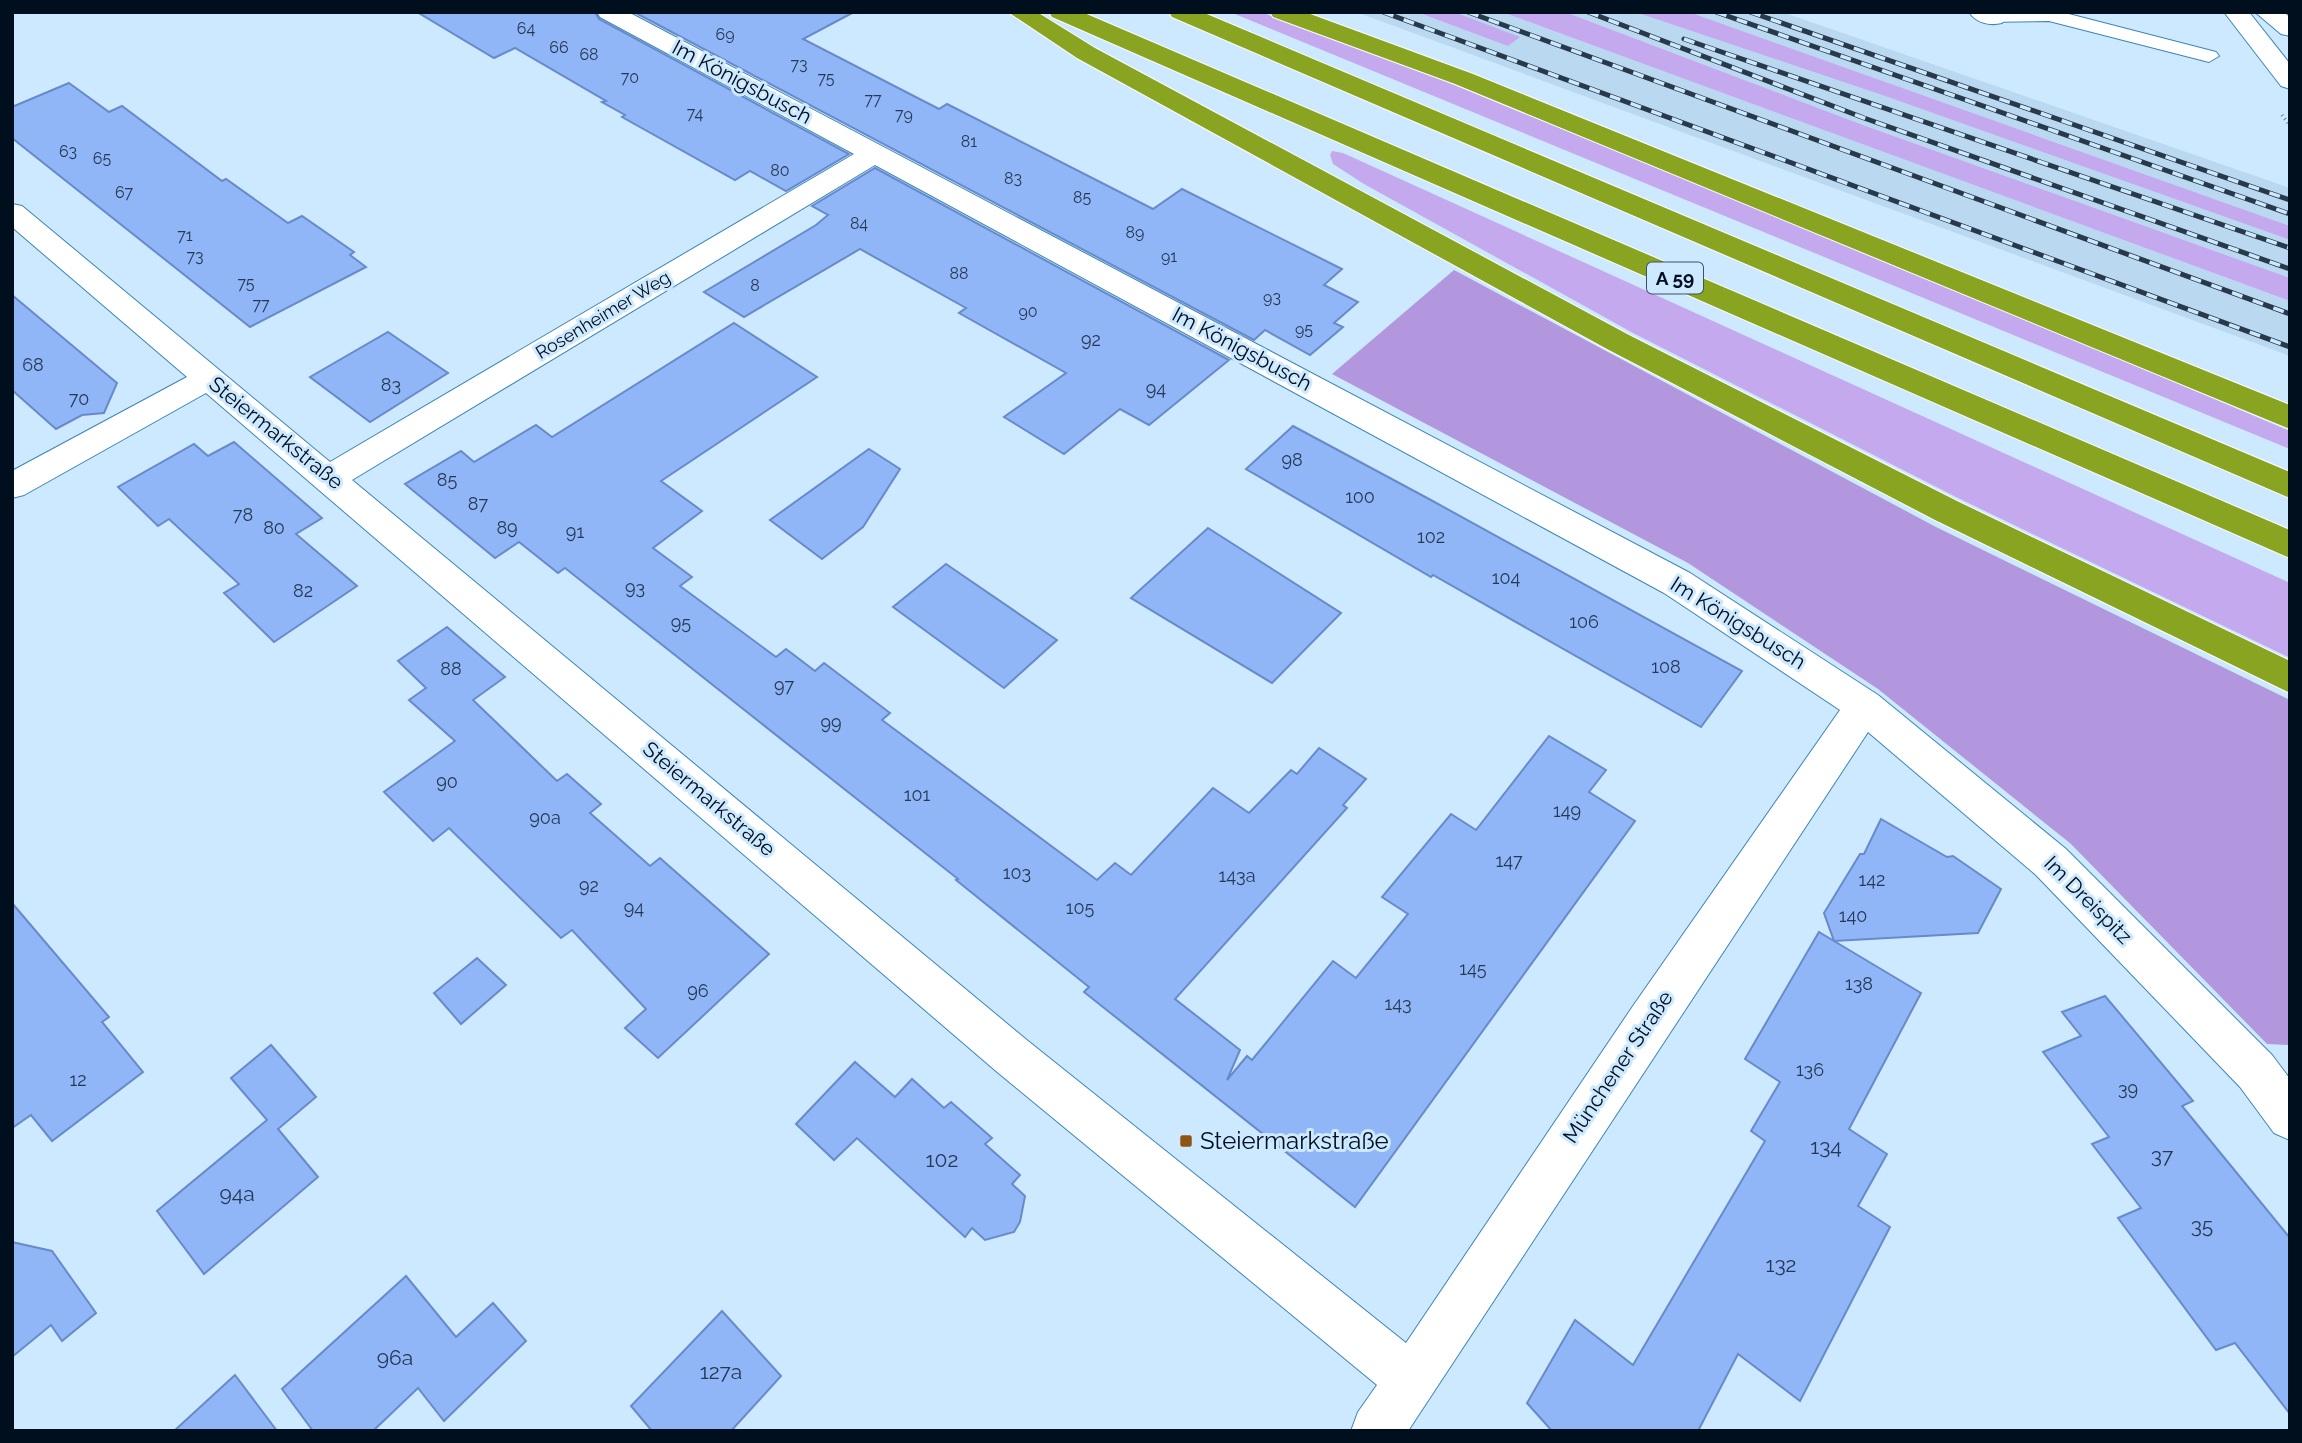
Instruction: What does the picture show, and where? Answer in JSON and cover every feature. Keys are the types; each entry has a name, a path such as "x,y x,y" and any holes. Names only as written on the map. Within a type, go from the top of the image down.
{"highway":[{"path":"1020,12 1086,53 1618,342 1935,505 2290,678"},
{"name":"A 59","path":"1061,12 2290,545"},
{"name":"A 59","path":"1181,12 2290,486"},
{"path":"1282,12 1464,79 2290,418"}],"street":[{"name":"Im Königsbusch","path":"609,12 1677,583 1864,706"},
{"path":"2236,12 2290,81"},
{"path":"2267,12 2290,29"},
{"name":"Rosenheimer Weg","path":"330,477 876,153"},
{"name":"Steiermarkstraße","path":"12,212 330,477 1012,1056 1410,1379"},
{"path":"12,486 209,378"},
{"name":"Im Dreispitz","path":"1864,706 2051,862 2273,1072 2290,1117"},
{"name":"Münchener Straße","path":"1377,1431 1648,1021 1864,706"}],"lane":[{"path":"1987,15 2049,16 2209,56"}],"shaded area":[{"path":"1230,12 1261,12 1447,82 2023,318 2290,431 2290,449"},
{"path":"1356,12 1502,12 2290,301 2290,356"},
{"path":"1417,12 1454,12 1520,37 1508,46"},
{"path":"1502,12 1565,12 1863,125 2290,278 2290,301"},
{"path":"1565,12 1635,12 1885,96 2290,240 2290,278 1863,125"},
{"path":"1635,12 1689,12 2290,226 2290,240 1885,96"},
{"path":"1689,12 1782,12 2290,188 2290,226"},
{"path":"1332,151 1343,153 2290,583 2290,658 1958,498 1633,333 1364,184 1333,164 1330,155"},
{"path":"1454,270 1936,527 2290,700 2290,1045 2267,1044 2071,844 1878,689 1688,563 1332,374"}],"building":[{"path":"417,12 595,12 599,19 849,154 786,191 750,171 735,180 622,117 625,115 602,102 606,101 515,48 494,58"},
{"path":"634,12 854,12 803,39 939,109 947,104 1153,209 1182,189 1342,269 1324,285 1358,302 1334,323 1343,327 1310,355 1265,330 1254,340"},
{"path":"69,83 109,112 122,106 222,181 226,179 288,223 302,216 354,252 350,255 366,267 250,327 12,138 12,107"},
{"path":"875,168 1229,360 1149,425 1120,409 1064,454 1004,417 1066,373 959,313 966,308 860,249 744,317 704,292 816,225 828,215 812,206"},
{"path":"12,295 117,383 104,413 82,415 56,429 12,390"},
{"path":"734,323 817,377 661,481 702,511 653,548 692,577 680,586 776,657 786,649 815,671 824,663 890,713 882,720 1097,880 1115,863 1131,875 1213,788 1249,813 1291,770 1297,774 1319,748 1366,779 1343,805 1347,808 1175,999 1240,1050 1227,1080 1247,1056 1252,1060 1333,961 1356,978 1408,914 1382,897 1451,814 1476,830 1549,736 1606,770 1589,792 1635,821 1355,1207 1084,992 1089,987 956,880 958,879 565,568 558,573 519,542 495,558 405,484 461,451 474,462 536,425 552,437"},
{"path":"388,332 448,373 370,422 310,377"},
{"path":"1293,426 1742,671 1701,727 1433,575 1431,577 1246,469"},
{"path":"234,442 322,518 296,534 357,586 274,642 224,593 239,584 169,519 158,526 118,487 194,444 208,456"},
{"path":"869,449 900,469 863,527 822,559 770,520"},
{"path":"1208,528 1341,613 1272,683 1131,598"},
{"path":"946,564 1057,640 1004,688 893,607"},
{"path":"447,627 505,677 473,700 557,781 567,774 601,804 590,813 650,866 660,858 769,954 658,1058 625,1028 646,1009 572,930 561,938 449,828 433,841 384,792 455,741 409,700 426,688 398,661"},
{"path":"1881,819 1947,857 1953,856 2001,889 1978,933 1834,941 1824,913 1860,854 1864,854"},
{"path":"12,903 109,1017 102,1022 143,1072 52,1141 31,1115 12,1128"},
{"path":"1819,932 1921,993 1849,1129 1887,1154 1858,1206 1890,1227 1800,1401 1738,1354 1698,1431 1552,1431 1527,1403 1575,1320 1633,1365 1765,1141 1751,1131 1780,1082 1745,1059"},
{"path":"477,958 506,985 461,1024 434,993"},
{"path":"2105,996 2193,1101 2182,1106 2290,1238 2290,1414 2235,1343 2216,1350 2118,1218 2141,1208 2092,1144 2109,1137 2043,1052 2081,1036 2062,1012"},
{"path":"271,1045 316,1097 278,1129 318,1177 204,1274 157,1211 267,1120 231,1078"},
{"path":"855,1062 895,1097 912,1079 944,1108 951,1102 992,1138 985,1144 1020,1175 1012,1184 1025,1196 1020,1222 1014,1232 985,1240 972,1228 965,1237 857,1138 834,1160 796,1124"},
{"path":"12,1242 52,1251 96,1313 62,1341 51,1325 12,1357"},
{"path":"406,1276 456,1337 493,1303 526,1341 444,1421 418,1388 373,1431 313,1431 282,1389"},
{"path":"722,1311 781,1376 731,1431 652,1431 631,1406"},
{"path":"235,1375 277,1431 174,1431"}],"railway":[{"path":"1383,12 2290,347"},
{"path":"1468,12 2290,314"},
{"path":"1588,12 1864,118 2290,269"},
{"path":"1716,12 2290,214"},
{"path":"1750,12 2290,200"},
{"path":"1684,39 2290,248"}],"place":[{"name":"Steiermarkstraße","path":"1186,1141"}]}
